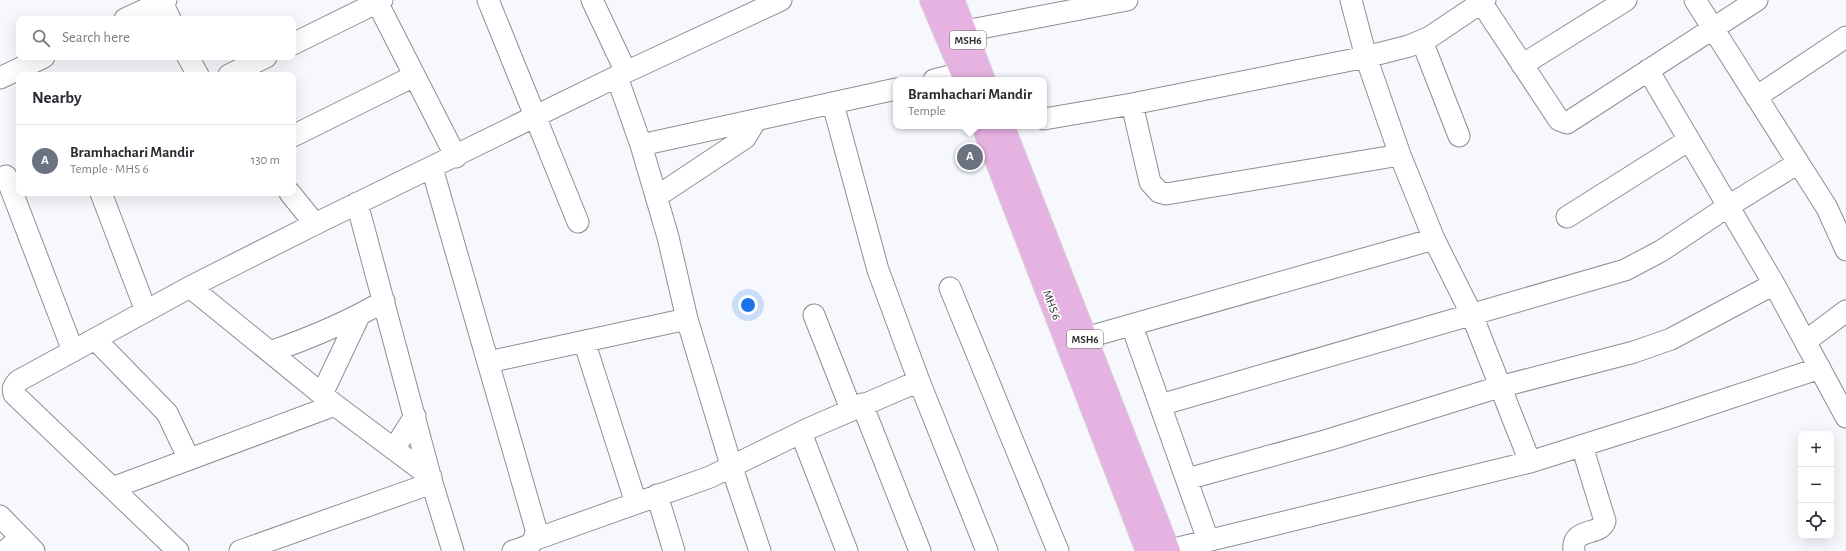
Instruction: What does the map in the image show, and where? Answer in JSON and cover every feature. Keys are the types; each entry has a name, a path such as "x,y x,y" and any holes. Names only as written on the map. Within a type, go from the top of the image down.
{"main road":[{"path":"931,0 973,76"},
{"name":"MSH6","path":"953,0 965,31 973,76"},
{"name":"MHS 6","path":"984,129 1147,551"},
{"name":"MSH6","path":"1004,129 1168,551"}],"street":[{"path":"488,0 578,222"},
{"path":"592,0 621,75 668,237 687,319 731,465 760,551"},
{"path":"965,31 1127,0"},
{"path":"1351,0 1366,57 1400,154 1434,239 1472,315 1499,387 1530,462"},
{"path":"1522,65 1626,0"},
{"path":"1695,0 1798,163 1840,219 1846,250"},
{"path":"1047,118 1132,104 1366,57 1422,41 1483,1 1522,65 1559,120 1566,123 1757,0"},
{"path":"296,43 380,1 414,76 456,157"},
{"path":"178,551 6,388 190,287 315,224 456,157 771,2"},
{"path":"134,16 165,5"},
{"path":"1756,97 1846,37"},
{"path":"1422,41 1459,136"},
{"path":"0,78 38,60"},
{"path":"190,60 196,72"},
{"path":"235,72 260,60"},
{"path":"1648,70 1726,206 1774,284 1846,417"},
{"path":"296,135 414,76"},
{"path":"641,145 893,90"},
{"path":"832,104 876,264 919,381 987,551"},
{"path":"1132,104 1150,182 1159,192 1166,194 1400,154"},
{"path":"656,197 745,138 756,120"},
{"path":"1567,217 1689,140"},
{"path":"1160,405 1625,270 1661,251 1726,206 1798,163"},
{"path":"432,168 536,529 526,547"},
{"path":"8,175 73,351"},
{"path":"102,196 146,311"},
{"path":"292,196 315,224"},
{"path":"358,204 432,480 453,551"},
{"path":"1085,338 1132,326 1434,239"},
{"path":"1187,479 1328,440 1499,387 1634,352 1671,339 1774,284"},
{"path":"190,287 328,399 432,480"},
{"path":"950,288 1058,551"},
{"path":"270,352 319,335 384,302"},
{"path":"1806,341 1846,311"},
{"path":"814,315 857,407 920,551"},
{"path":"112,488 189,459 328,399 359,316"},
{"path":"488,362 687,319"},
{"path":"1132,326 1208,540"},
{"path":"95,339 167,413 189,459"},
{"path":"584,342 636,503"},
{"path":"1168,551 1530,462 1820,368"},
{"path":"526,547 636,503 710,477 731,465 857,407 919,381"},
{"path":"394,449 415,416"},
{"path":"801,433 847,551"},
{"path":"1574,551 1573,544 1576,538 1601,527 1605,521 1582,446"},
{"path":"240,551 432,480"},
{"path":"657,496 674,551"},
{"path":"0,516 28,544 5,551"}],"place":[{"name":"Bramhachari Mandir","path":"970,157"}]}
